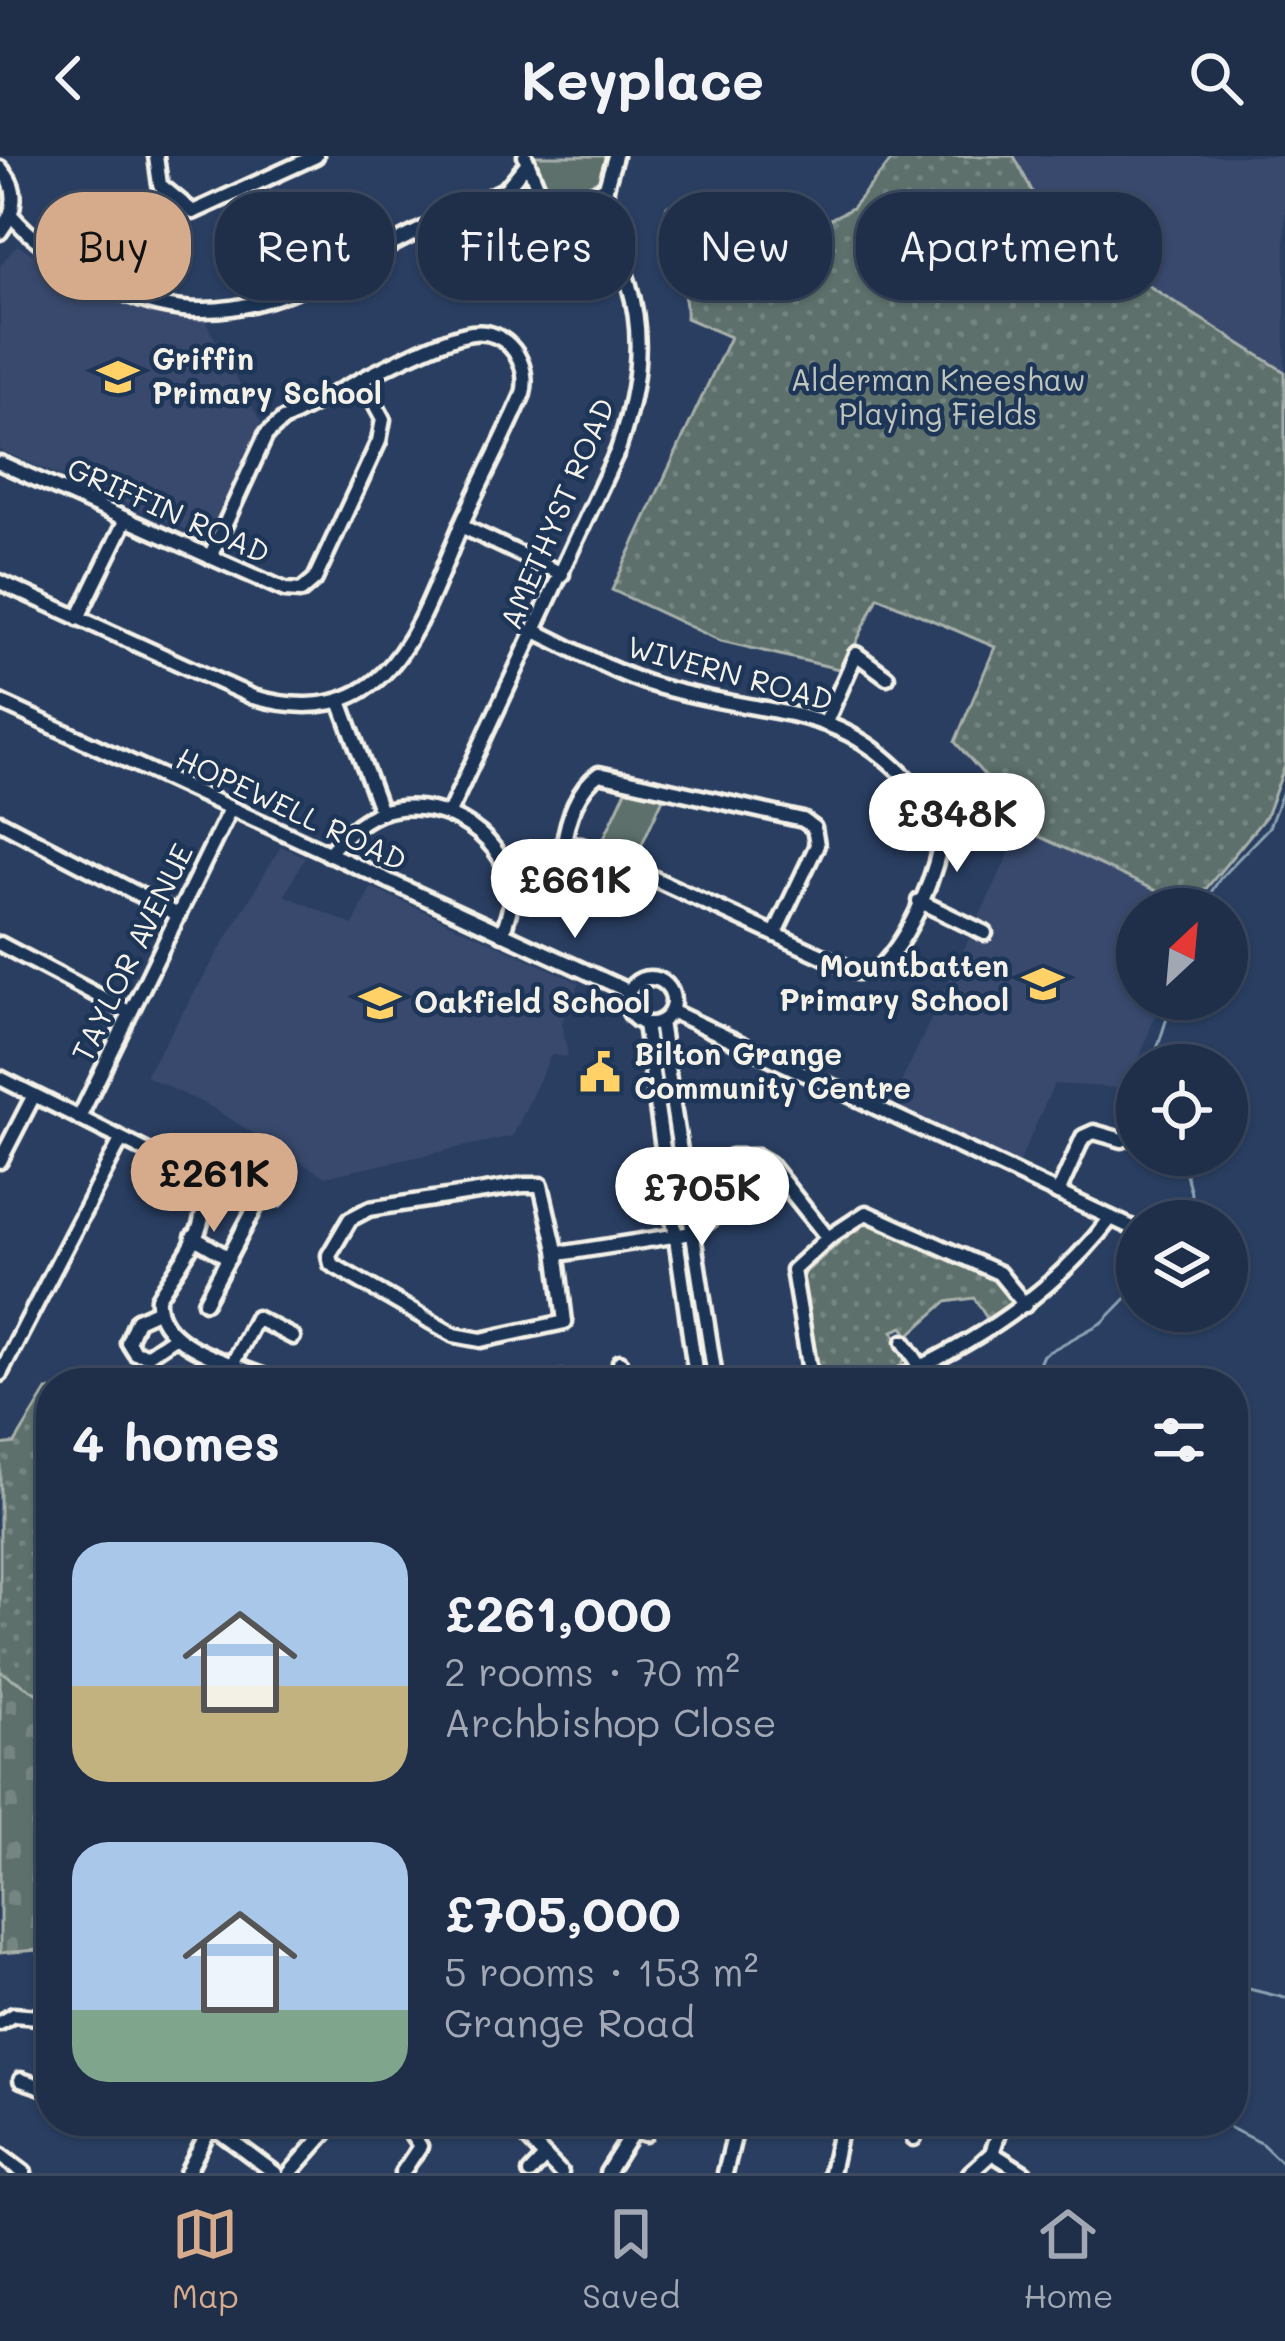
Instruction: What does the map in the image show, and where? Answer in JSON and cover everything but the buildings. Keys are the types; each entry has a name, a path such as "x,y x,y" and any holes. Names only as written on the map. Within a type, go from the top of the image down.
{"street":[{"path":"10,156 2,169 11,181 12,216 0,234 34,242 136,301 204,312 236,310 321,283 506,189 525,161"},
{"path":"156,156 160,184 193,212 316,156"},
{"name":"AMETHYST ROAD","path":"607,192 615,156"},
{"path":"525,161 540,192"},
{"path":"596,192 607,187"},
{"path":"506,189 532,192"},
{"path":"12,216 34,242"},
{"name":"AMETHYST ROAD","path":"449,813 618,450 637,374 630,300"},
{"path":"0,581 253,697 287,705 340,701 387,673 407,648 523,394 525,372 519,356 495,336 474,332 283,420 266,435 210,557"},
{"name":"GRIFFIN ROAD","path":"0,463 286,590 310,585 379,441 383,419 363,382"},
{"path":"78,618 126,519"},
{"path":"461,526 562,574"},
{"name":"WIVERN ROAD","path":"536,631 657,686 791,710 826,722 866,743 916,784 944,825 940,852 920,901 893,955 877,971 857,972 581,845 564,844"},
{"path":"826,722 856,654 887,677"},
{"path":"340,701 381,812"},
{"name":"HOPEWELL ROAD","path":"0,702 628,991"},
{"path":"504,869 564,844 566,827 584,787 599,774 803,820 814,828 818,844 775,933"},
{"name":"TAYLOR AVENUE","path":"79,1118 230,809"},
{"path":"328,854 350,830 381,812 449,813 480,832 504,869 512,889 502,934"},
{"path":"0,822 178,915"},
{"path":"920,901 985,933"},
{"path":"0,944 129,1012"},
{"path":"645,1024 660,1022 671,1011 673,997 659,980 645,978 628,991 629,1011 645,1024 696,1368"},
{"path":"671,1011 1116,1220"},
{"path":"660,1022 714,1368"},
{"path":"0,1078 200,1184 207,1203 158,1298 157,1311 173,1338 248,1368"},
{"path":"0,1161 34,1095"},
{"path":"1058,1193 1082,1137 1094,1132 1116,1138"},
{"path":"0,1374 121,1140"},
{"path":"729,1157 757,1157 769,1164 828,1238"},
{"path":"541,1184 556,1250 565,1322 481,1340 454,1335 331,1264 329,1255 350,1219 369,1209 541,1184"},
{"path":"205,1302 264,1191"},
{"path":"556,1250 565,1253 692,1233 736,1201"},
{"path":"809,1368 792,1280 801,1260 854,1218 871,1214 999,1273 1024,1305"},
{"path":"925,1368 1061,1276 1111,1218"},
{"path":"193,1237 229,1258"},
{"path":"157,1311 137,1320 128,1342 135,1353 148,1355 173,1338"},
{"path":"234,1361 256,1318 293,1337"},
{"path":"904,1342 914,1368"},
{"path":"620,1362 620,1368"},
{"path":"0,2023 14,2014 36,2016"},
{"path":"21,2080 36,2085"},
{"path":"187,2173 203,2136"},
{"path":"225,2136 275,2173"},
{"path":"290,2173 320,2136"},
{"path":"402,2173 420,2146 413,2136"},
{"path":"525,2136 561,2173"},
{"path":"607,2173 630,2136"},
{"path":"734,2136 726,2171 742,2173"},
{"path":"831,2173 839,2136"},
{"path":"970,2173 992,2153 998,2136"},
{"path":"992,2153 1024,2173"},
{"path":"0,2155 24,2173"},
{"path":"530,2173 544,2157"}],"shaded area":[{"path":"1014,156 1285,156 1285,372 1162,294 1162,192 1033,192"},
{"name":"Griffin Primary School","path":"17,245 36,255 36,300 117,300 132,308 205,321 267,433 213,541 0,450 0,265"},
{"name":"Mountbatten Primary School","path":"1021,828 1150,888 1116,888 1116,1020 1153,1020 1145,1044 1116,1044 1116,1088 1054,1084 1018,1165 890,1106"},
{"name":"Oakfield School","path":"281,846 305,857 285,895 353,925 371,887 580,983 562,1022 568,1057 551,1055 513,1136 325,1177 209,1106 145,1076"}],"green space":[{"path":"534,156 610,156 606,177 585,192 544,186"},
{"name":"Alderman Kneeshaw Playing Fields","path":"895,156 1014,156 1033,192 865,192"},
{"name":"Alderman Kneeshaw Playing Fields","path":"856,203 856,300 1162,300 1162,294 1285,372 1285,766 1266,816 1207,888 1150,888 1021,828 1022,818 955,742 995,647 878,597 843,670 721,641 612,590 730,337 686,318 685,300 832,300 832,218"},
{"path":"627,788 664,796 636,857 603,840"},
{"path":"866,1219 998,1275 1021,1304 990,1323 974,1298 946,1302 909,1335 903,1327 893,1331 906,1357 898,1368 818,1368 801,1276"},
{"path":"36,1408 36,1693 0,1671 0,1445 15,1443"},
{"path":"0,1671 36,1693 36,1950 0,1953"}],"waterway":[{"path":"1214,888 1269,827 1285,786"},
{"path":"1159,1044 1166,1020"},
{"path":"1187,1176 1190,1200"},
{"path":"1037,1368 1043,1355 1103,1322 1116,1309"},
{"path":"1248,1989 1285,1998"},
{"path":"1246,2136 1285,2166"}],"place":[{"name":"Griffin Primary School","path":"118,377"},
{"name":"Mountbatten Primary School","path":"1043,984"},
{"name":"Oakfield School","path":"380,1003"},
{"name":"Bilton Grange Community Centre","path":"600,1072"}]}
